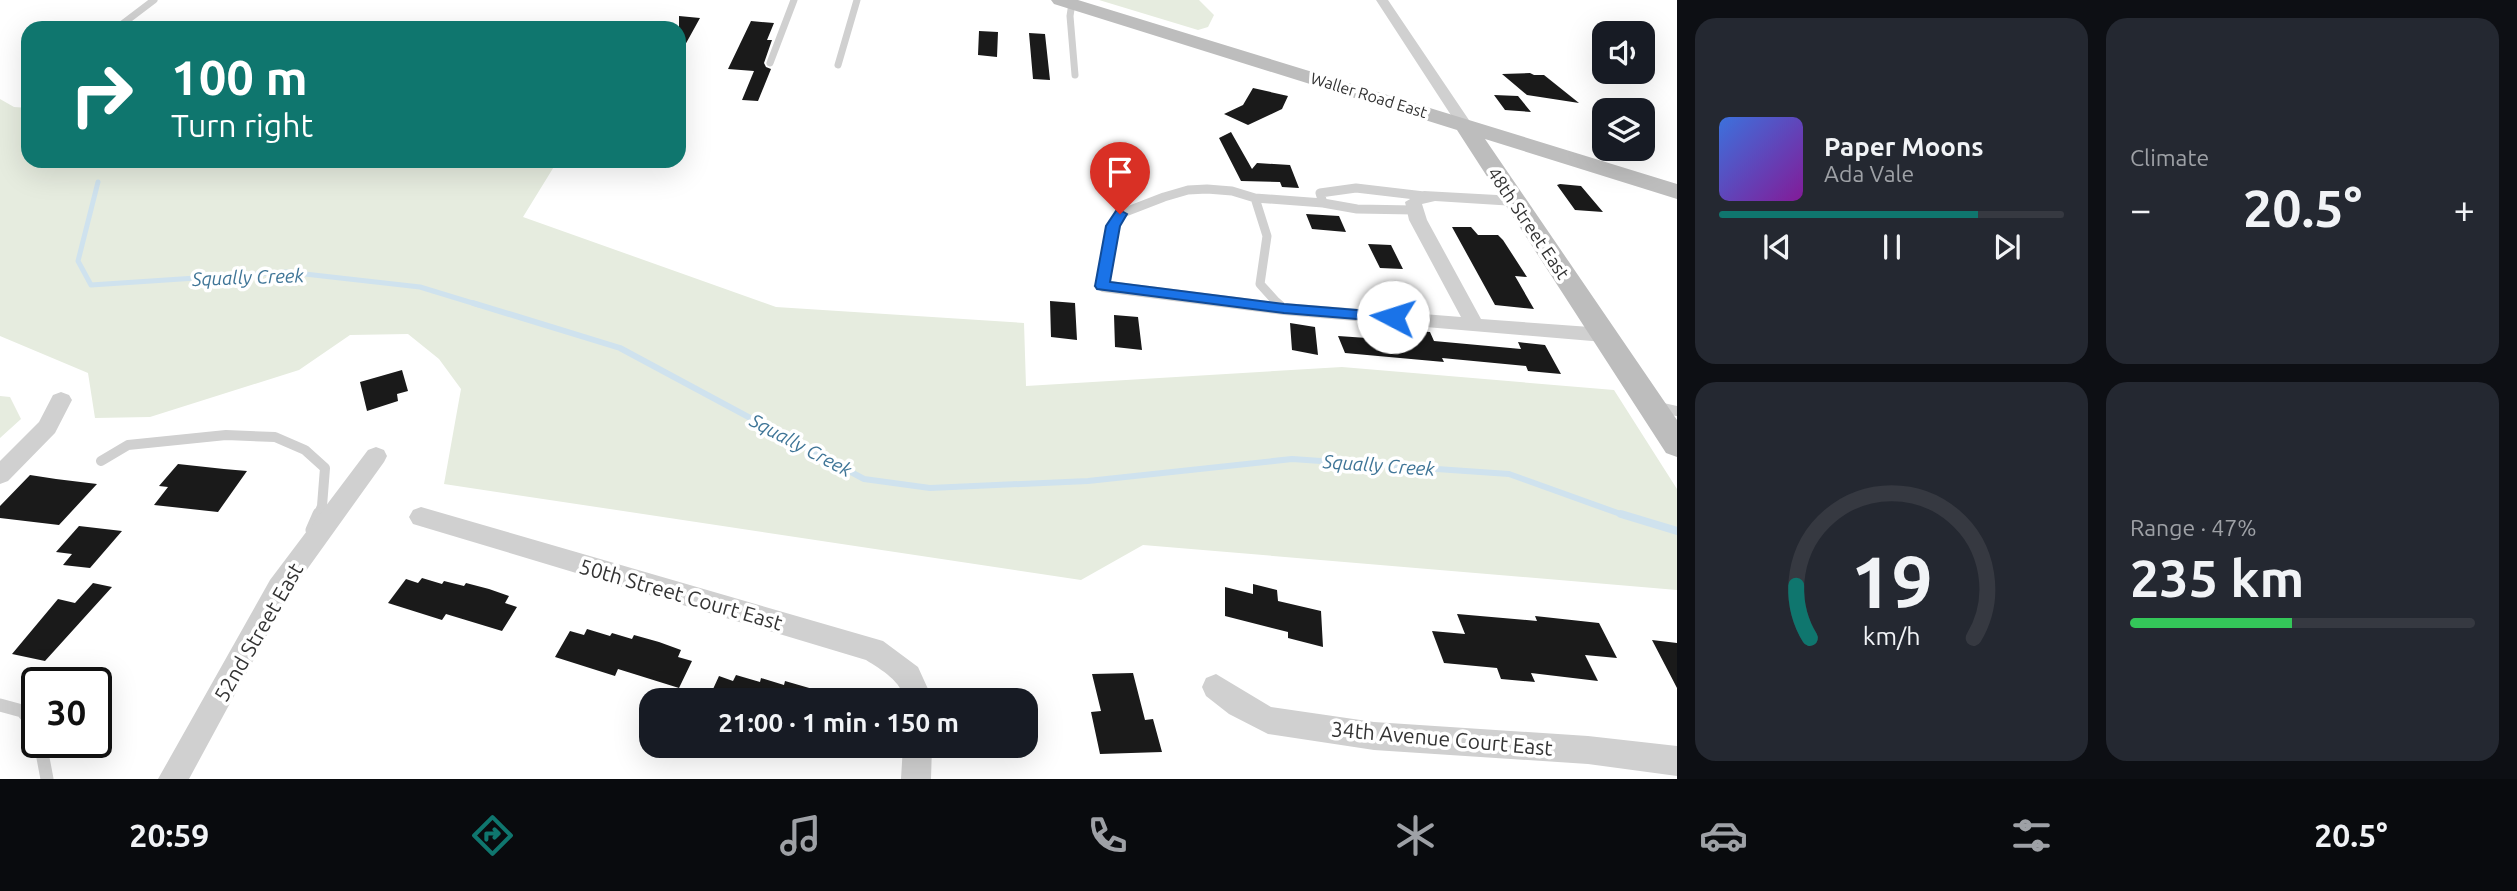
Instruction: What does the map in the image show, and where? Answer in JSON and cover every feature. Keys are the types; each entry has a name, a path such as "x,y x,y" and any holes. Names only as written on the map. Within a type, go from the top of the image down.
{"street":[{"name":"48th Street East","path":"1382,0 1604,335 1663,412 1677,445"},
{"name":"Waller Road East","path":"1066,2 1677,192"},
{"path":"1474,324 1419,202 1515,201"},
{"path":"1102,286 1284,309 1604,335"},
{"path":"0,475 47,427 61,400"},
{"name":"52nd Street East","path":"173,779 279,588 376,456"},
{"name":"50th Street Court East","path":"421,517 873,650 895,663 908,675 914,688"},
{"name":"34th Avenue Court East","path":"1216,687 1239,705 1268,720 1374,736 1588,750 1677,761"},
{"path":"916,779 917,758"}],"lane":[{"path":"124,21 154,0"},
{"path":"770,63 794,0"},
{"path":"838,65 857,0"},
{"path":"1066,2 1070,16 1075,75"},
{"path":"1323,203 1320,192 1327,189 1378,191 1419,202"},
{"path":"1102,286 1113,226 1120,214 1188,190 1232,191 1255,198 1323,203 1357,209 1419,202"},
{"path":"1255,198 1268,238 1258,274 1260,285 1265,294 1284,309"},
{"path":"102,461 128,445 226,435 275,437 305,450 325,468 322,506 299,561"},
{"path":"0,705 21,711"},
{"path":"43,758 47,779"}],"shaded area":[{"path":"1099,0 1199,0 1214,15 1208,27 1198,30"},
{"path":"0,99 14,107 21,108 21,168 553,168 523,217 776,307 1024,323 1026,386 1342,367 1614,390 1677,489 1677,590 1143,545 1081,580 444,484 461,389 439,359 408,334 350,335 299,370 150,417 95,418 88,373 0,336"},
{"path":"0,396 10,397 21,419 0,438"}],"building":[{"path":"679,16 700,18 686,43 686,21 679,21"},
{"path":"751,21 774,23 767,40 772,40 764,63 771,69 758,101 742,100 754,71 728,69"},
{"path":"979,31 998,32 997,57 978,55"},
{"path":"1029,33 1045,34 1050,80 1033,79"},
{"path":"1502,74 1544,75 1579,103 1527,95"},
{"path":"1253,88 1288,96 1282,109 1248,125 1224,114 1243,105"},
{"path":"1494,95 1518,96 1531,112 1505,110"},
{"path":"1231,132 1252,169 1257,163 1290,165 1299,188 1282,187 1280,182 1241,181 1219,138"},
{"path":"1557,185 1581,186 1603,212 1575,210"},
{"path":"1306,214 1339,216 1346,232 1312,229"},
{"path":"1452,227 1471,227 1478,235 1498,235 1503,240 1527,277 1515,276 1534,309 1495,305"},
{"path":"1368,244 1391,245 1403,269 1380,268"},
{"path":"1050,301 1075,303 1077,340 1051,337"},
{"path":"1114,315 1138,317 1142,350 1115,347"},
{"path":"1290,323 1315,327 1318,355 1292,350"},
{"path":"1403,330 1430,332 1434,341 1521,349 1518,342 1545,345 1561,374 1528,371 1526,366 1345,353 1338,336 1396,340 1393,333 1405,334"},
{"path":"402,370 408,391 397,394 398,401 367,411 360,382"},
{"path":"178,464 247,471 218,512 154,505 168,487 159,486"},
{"path":"30,475 97,484 59,525 0,518 0,506"},
{"path":"79,526 122,531 90,568 63,565 72,554 56,552"},
{"path":"422,578 442,584 444,581 464,586 466,583 489,589 509,596 505,603 517,607 502,631 446,614 442,620 388,603 406,579 418,583"},
{"path":"93,583 112,587 45,661 12,654 58,599 75,603"},
{"path":"1253,584 1277,590 1278,601 1321,611 1323,647 1288,638 1288,632 1225,616 1225,587 1253,594"},
{"path":"1457,614 1537,621 1535,616 1599,623 1617,658 1585,655 1598,681 1531,673 1535,682 1501,679 1497,668 1444,663 1432,631 1465,634"},
{"path":"587,629 632,639 634,635 681,650 678,657 692,661 679,688 618,669 615,676 555,657 570,631 584,635"},
{"path":"1652,640 1677,643 1677,688"},
{"path":"1133,673 1145,720 1153,719 1162,752 1100,754 1091,712 1101,711 1092,674"},
{"path":"736,675 760,682 761,678 784,685 785,681 809,688 714,688 719,676 733,681"}],"waterway":[{"name":"Squally Creek","path":"98,182 78,261 91,285 287,272 420,287 479,305"},
{"name":"Squally Creek","path":"473,303 620,348 864,479 930,488 1088,481 1292,459 1509,474 1626,516"},
{"name":"Squally Creek","path":"1621,514 1677,531"}],"route":[{"path":"1120,214 1113,226 1102,286 1284,309 1393,317"}]}
